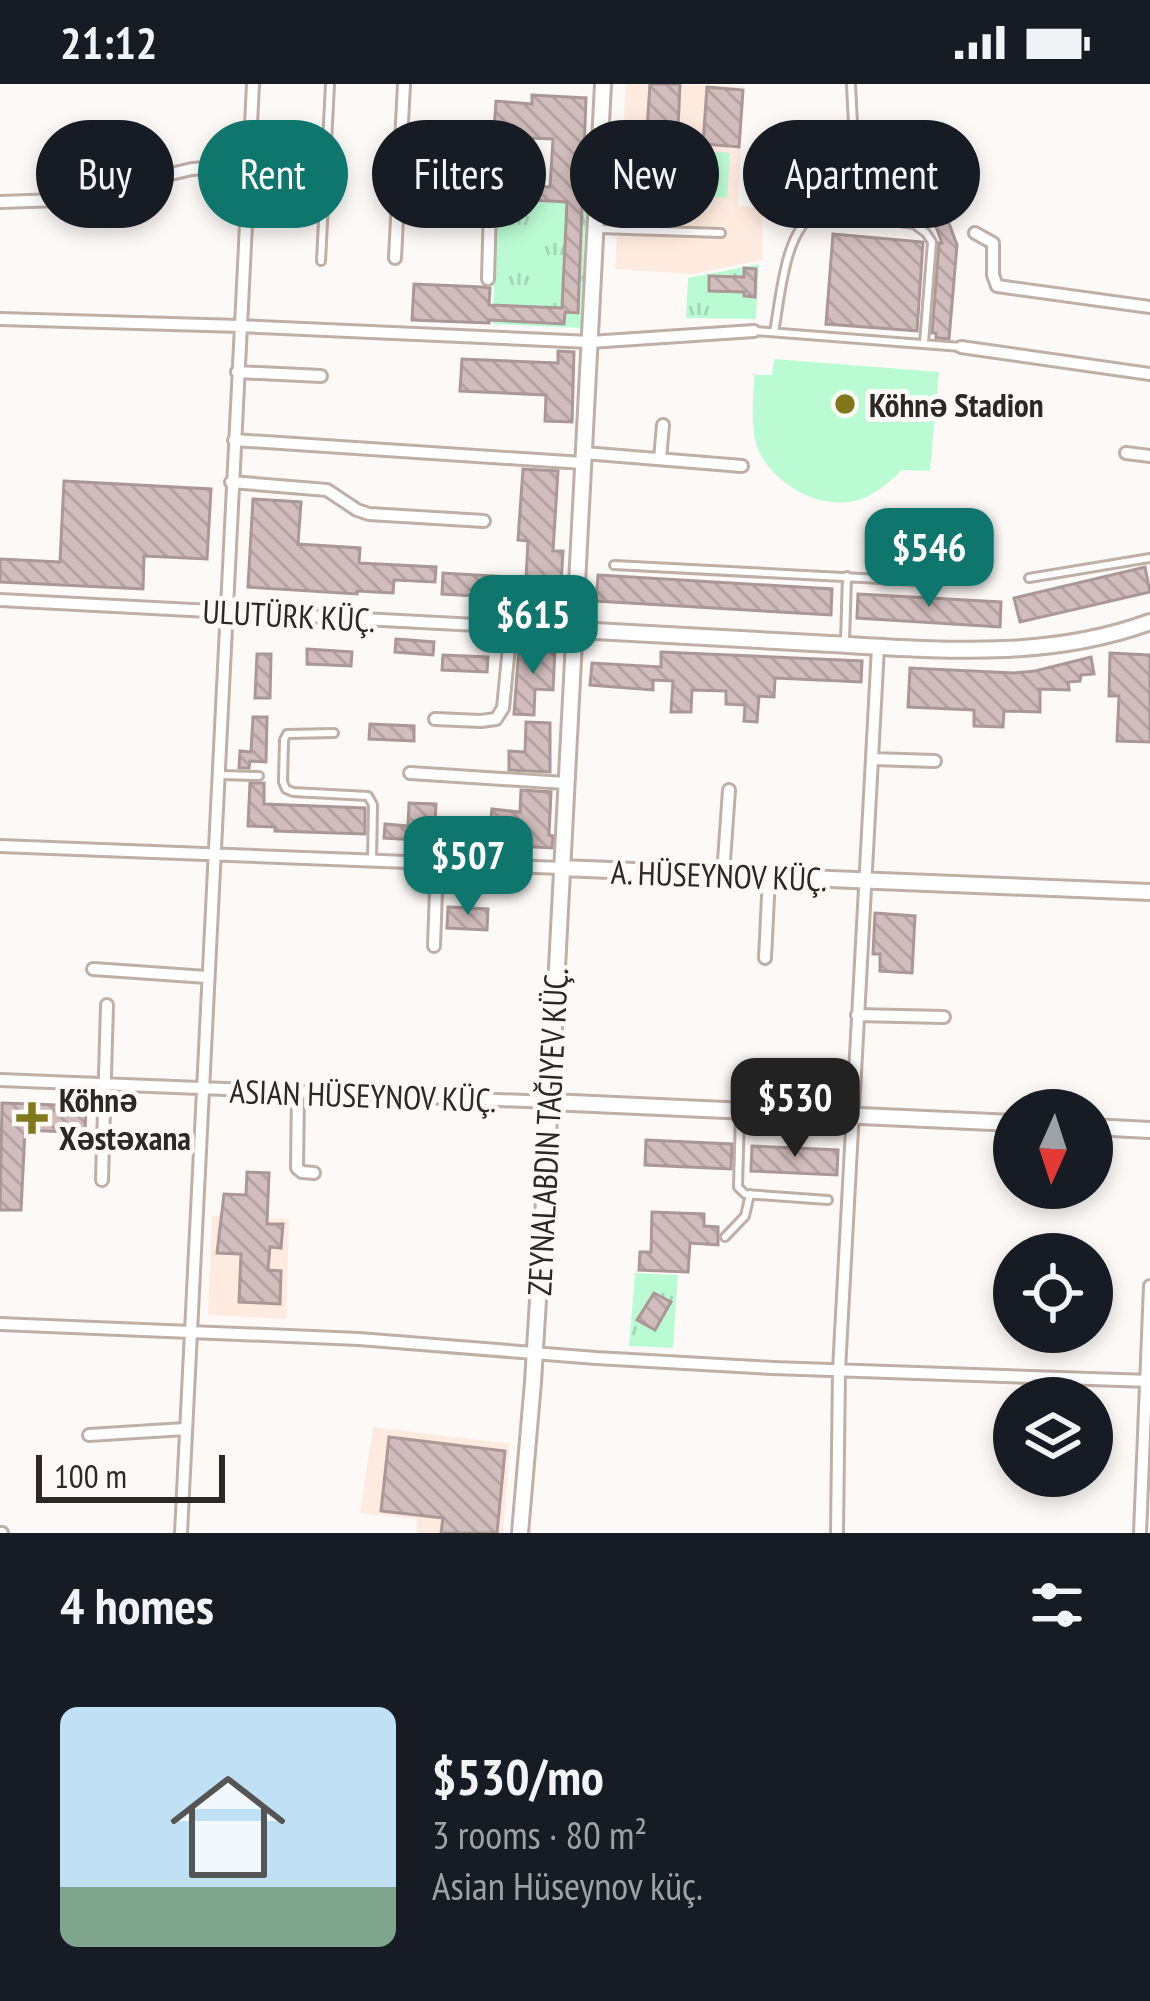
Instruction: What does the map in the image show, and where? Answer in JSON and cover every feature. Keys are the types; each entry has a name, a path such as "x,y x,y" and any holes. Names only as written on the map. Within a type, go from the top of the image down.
{"street":[{"path":"251,120 253,84"},
{"path":"402,120 404,84"},
{"path":"520,1533 550,1102 603,84"},
{"path":"0,202 59,200 198,169"},
{"path":"181,1533 245,228"},
{"path":"395,258 397,228"},
{"path":"488,279 489,228"},
{"path":"975,233 994,243 997,286 1150,307"},
{"path":"0,319 590,342 754,331"},
{"path":"961,347 1150,374"},
{"path":"237,372 321,376"},
{"path":"660,459 663,425"},
{"path":"234,440 742,466"},
{"path":"1126,453 1150,456"},
{"path":"232,482 327,490 369,514 484,521"},
{"name":"ULUTÜRK KÜÇ.","path":"0,600 1004,650 1076,644 1150,622"},
{"path":"436,718 496,719 503,708 511,626"},
{"path":"837,1533 839,1370 878,646"},
{"path":"872,759 934,760"},
{"path":"410,773 565,783"},
{"path":"723,875 729,790"},
{"name":"A. HÜSEYNOV KÜÇ.","path":"0,845 1150,892"},
{"path":"434,946 437,863"},
{"path":"764,958 769,877"},
{"path":"93,969 207,977"},
{"path":"102,1180 107,1005"},
{"path":"857,1016 944,1017"},
{"name":"ASIAN HÜSEYNOV KÜÇ.","path":"0,1080 993,1122"},
{"path":"298,1093 297,1168 314,1173"},
{"path":"1113,1128 1150,1130"},
{"path":"1140,1533 1150,1286"},
{"path":"0,1324 359,1339 839,1370 1148,1381"},
{"path":"89,1435 185,1429"}],"lane":[{"path":"328,120 330,84"},
{"path":"851,84 853,120"},
{"path":"774,332 793,239 803,222 819,212 914,224 926,232 932,242 924,344"},
{"path":"321,261 323,228"},
{"path":"596,229 721,233"},
{"path":"754,331 961,347"},
{"path":"892,579 894,539 946,542"},
{"path":"1029,578 1150,558"},
{"path":"614,566 938,582"},
{"path":"844,645 847,577"},
{"path":"334,733 287,734 283,782 293,792 368,796 374,805 372,861"},
{"path":"217,775 259,776"},
{"path":"740,1110 738,1187 745,1194 827,1200"},
{"path":"725,1237 746,1216 750,1194"}],"shaded area":[{"path":"626,84 744,86 738,206 743,206 743,228 763,228 762,260 693,274 615,269 617,228 719,228 719,120 624,120"},
{"path":"212,1216 289,1219 286,1319 208,1315"},
{"path":"373,1427 510,1444 503,1533 417,1533 417,1519 360,1513"}],"green space":[{"path":"719,152 730,153 727,198 719,197"},
{"path":"546,185 570,187 570,228 585,228 581,328 493,324 495,228 546,228"},
{"path":"759,264 756,319 686,318 688,278"},
{"name":"Köhnə Stadion","path":"774,359 939,372 930,471 902,470 868,496 840,503 812,497 786,483 759,451 753,424 754,375 772,375"},
{"path":"635,1273 678,1275 673,1348 629,1346"}],"building":[{"path":"650,84 680,84 678,120 648,120"},
{"path":"707,87 743,90 739,147 719,145 719,120 705,120"},
{"path":"532,95 586,98 585,120 570,120 570,228 581,228 578,313 565,312 564,324 412,320 414,284 490,288 489,305 562,308 567,202 546,201 553,139 546,139 546,120 495,120 496,101 532,104"},
{"path":"936,228 951,228 957,245 949,339 932,333 942,243"},
{"path":"833,234 923,242 917,331 826,324"},
{"path":"744,268 756,269 755,297 709,291 709,276 744,277"},
{"path":"558,351 574,352 572,422 545,421 546,395 460,391 462,359 558,363"},
{"path":"523,469 558,471 553,551 563,551 560,601 442,594 443,573 526,578 528,541 518,540"},
{"path":"64,481 211,489 207,559 144,556 143,589 0,582 0,559 60,562"},
{"path":"253,499 301,502 298,544 360,548 359,563 436,567 435,582 394,580 393,593 357,594 248,587"},
{"path":"1145,567 1150,592 1020,622 1014,598"},
{"path":"598,575 832,589 831,615 596,601"},
{"path":"858,594 1001,602 1000,627 857,618"},
{"path":"396,639 434,642 433,655 395,652"},
{"path":"519,647 555,649 553,690 535,689 534,715 514,714"},
{"path":"307,649 352,652 351,666 307,664"},
{"path":"661,652 862,661 861,682 775,678 774,697 759,696 757,722 744,721 745,705 726,704 726,691 692,690 691,712 671,712 673,681 653,680 653,690 590,685 592,663 661,667"},
{"path":"1110,653 1150,655 1150,742 1117,741 1119,696 1109,696"},
{"path":"257,654 271,654 270,698 255,698"},
{"path":"443,655 488,657 487,672 442,670"},
{"path":"1091,657 1094,674 1068,682 1069,690 1040,689 1040,712 1004,711 1003,727 974,726 974,710 908,707 910,668 1014,673"},
{"path":"253,717 267,717 266,762 250,761 249,768 239,768 240,751 251,752"},
{"path":"526,722 550,723 550,772 509,770 509,751 525,752"},
{"path":"370,724 414,726 414,741 369,739"},
{"path":"250,783 264,783 264,804 365,808 365,834 248,826"},
{"path":"521,790 551,792 552,848 384,838 385,824 408,826 409,803 436,804 435,825 490,828 492,809 520,812"},
{"path":"448,907 488,909 487,930 447,928"},
{"path":"875,913 915,916 912,973 880,971 880,954 873,954"},
{"path":"2,1103 86,1106 85,1133 25,1130 21,1210 0,1210"},
{"path":"646,1140 732,1144 731,1169 645,1165"},
{"path":"752,1146 838,1150 837,1175 751,1171"},
{"path":"247,1172 269,1173 267,1224 283,1224 281,1248 270,1247 268,1270 281,1271 280,1304 239,1302 241,1254 217,1253 224,1194 246,1195"},
{"path":"652,1212 704,1214 704,1226 718,1227 718,1245 690,1243 688,1272 639,1270 640,1252 651,1252"},
{"path":"654,1293 671,1302 655,1330 637,1320"},
{"path":"389,1437 505,1451 497,1533 441,1533 443,1518 381,1511"}],"place":[{"name":"Köhnə Stadion","path":"845,404"},
{"name":"Köhnə Xəstəxana","path":"32,1118"}]}
